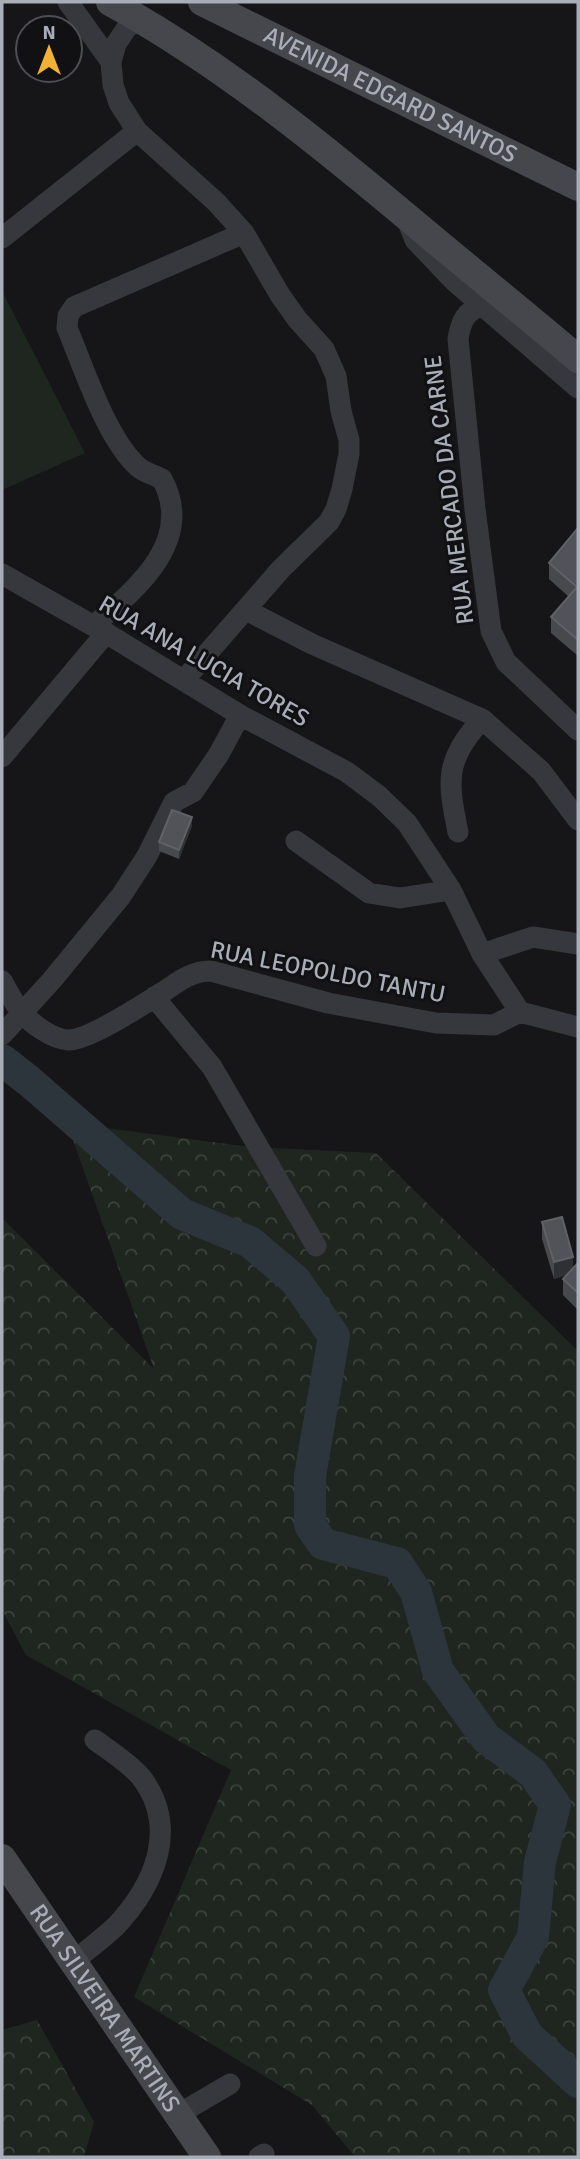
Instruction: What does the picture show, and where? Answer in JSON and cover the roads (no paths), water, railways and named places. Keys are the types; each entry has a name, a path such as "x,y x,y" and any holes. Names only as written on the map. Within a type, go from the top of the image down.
{"main road":[{"path":"110,2 145,21 275,110 578,359"},
{"name":"AVENIDA EDGARD SANTOS","path":"202,2 578,187"},
{"name":"RUA SILVEIRA MARTINS","path":"2,1858 208,2157"}],"street":[{"path":"68,2 111,62"},
{"path":"145,21 128,26 121,33 111,62 113,85 119,103 137,131 216,202 244,233 280,295 324,349 331,362 349,440 342,489 329,522 281,569 184,680"},
{"path":"2,238 137,131"},
{"path":"405,215 415,240 454,281 578,388"},
{"path":"2,757 100,629 139,585 166,547 172,522 172,505 162,479 135,464 97,400 67,328 68,316 74,307 244,233"},
{"name":"RUA MERCADO DA CARNE","path":"482,305 465,316 460,325 458,339 489,622 506,662 578,730"},
{"name":"RUA ANA LUCIA TORES","path":"2,574 100,629 240,715 347,772 379,796 407,823 451,890 482,954 520,1012"},
{"path":"246,610 312,645 482,719 541,771 578,820"},
{"path":"2,1035 121,896 147,856 172,806 177,800 193,792 219,754 240,715"},
{"path":"458,832 451,797 452,764 457,752 482,719"},
{"path":"296,841 369,892 400,898 451,890"},
{"path":"482,954 533,937 578,944"},
{"name":"RUA LEOPOLDO TANTU","path":"2,981 23,1013 58,1038 76,1039 112,1022 195,972 211,971 328,1003 436,1023 495,1025 520,1012"},
{"path":"154,997 212,1067 316,1246"},
{"path":"520,1012 578,1027"},
{"path":"74,1961 114,1927 137,1900 160,1850 161,1822 141,1777 95,1740"},
{"path":"177,2115 230,2084"}],"waterway":[{"path":"2,1060 182,1214 250,1242 295,1280 334,1336 310,1476 310,1525 323,1544 397,1563 416,1592 438,1671 486,1738 533,1773 555,1805 540,1862 533,1937 504,1990 527,2035 578,2082"}]}
